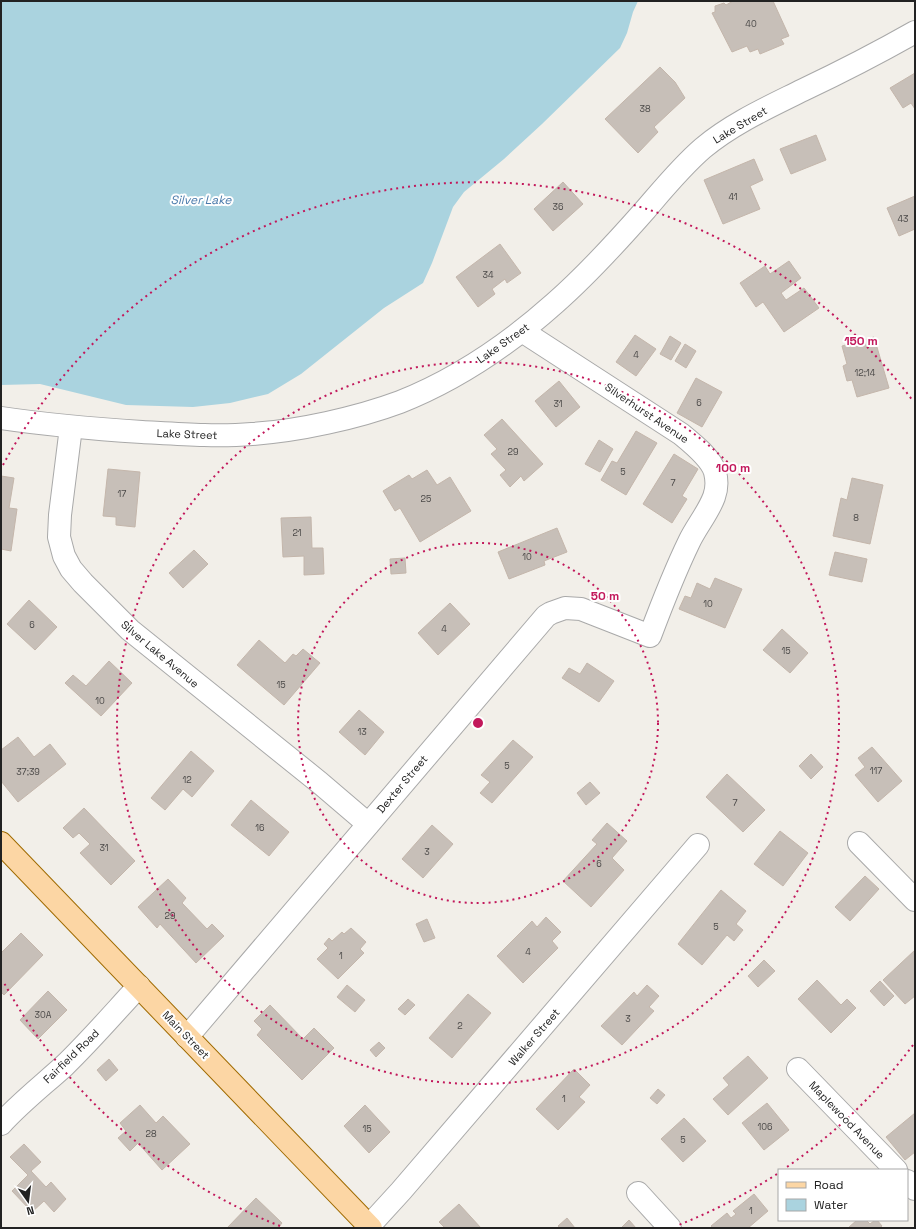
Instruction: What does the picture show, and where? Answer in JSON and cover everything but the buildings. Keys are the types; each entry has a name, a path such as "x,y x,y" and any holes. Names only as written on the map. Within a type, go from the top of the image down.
{"main road":[{"name":"Main Street","path":"1,843 139,986 364,1225"}],"street":[{"name":"Lake Street","path":"1,418 71,427 172,434 251,434 322,424 399,402 432,388 492,353 522,331 583,278 611,250 680,170 702,148 747,118 860,62 915,32"},
{"name":"Silverhurst Avenue","path":"522,331 681,434 695,445 707,459 715,472 717,485 714,497 676,569 650,636"},
{"name":"Silver Lake Avenue","path":"71,427 60,515 59,537 64,556 71,569 102,604 130,630 320,783 368,824"},
{"name":"Dexter Street","path":"187,1037 542,620 551,613 565,608 581,609 650,636"},
{"path":"859,843 915,900"},
{"name":"Walker Street","path":"364,1225 402,1191 698,845"},
{"name":"Fairfield Road","path":"1,1124 87,1043 139,986"},
{"name":"Maplewood Avenue","path":"798,1069 895,1169"},
{"path":"908,1182 915,1190"},
{"path":"638,1193 670,1228"}],"water":[{"name":"Silver Lake","path":"1,1 638,1 620,48 542,124 504,159 464,192 453,207 423,283 384,308 301,374 268,394 230,403 193,407 126,405 40,384 1,385"}]}
